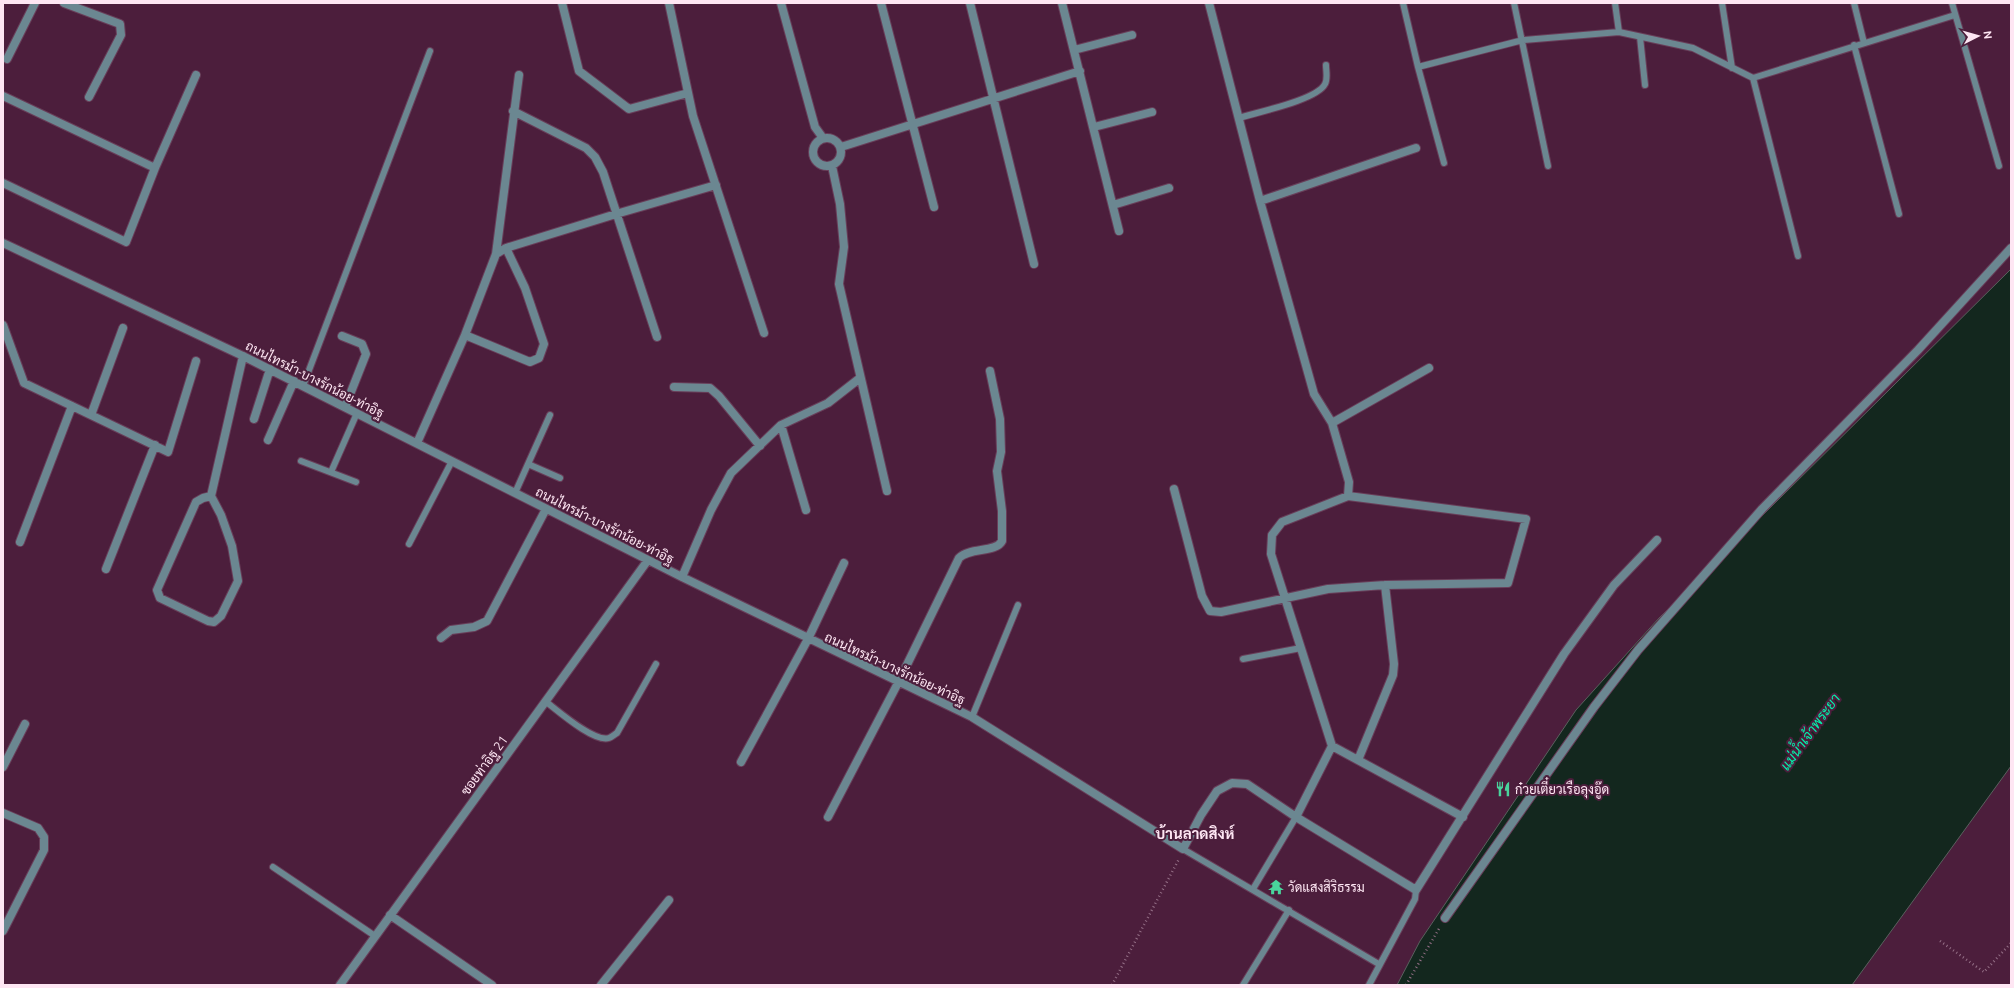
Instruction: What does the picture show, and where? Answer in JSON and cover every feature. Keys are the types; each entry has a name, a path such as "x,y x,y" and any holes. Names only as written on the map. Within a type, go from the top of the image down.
{"street":[{"path":"7,58 35,3"},
{"path":"64,3 120,24 121,35 89,97"},
{"path":"562,3 579,71 629,109 688,93"},
{"path":"669,3 693,116 764,333"},
{"path":"781,3 815,127 823,138"},
{"path":"881,3 934,207"},
{"path":"970,3 992,98 1034,264"},
{"path":"1062,3 1119,231"},
{"path":"1209,3 1240,118 1260,201 1314,394 1332,423 1349,482 1348,496"},
{"path":"1074,50 1132,35"},
{"path":"841,147 1080,71"},
{"path":"3,183 126,242 155,168 196,75"},
{"path":"417,443 465,335 496,254 513,111 519,75"},
{"path":"3,96 155,168"},
{"path":"513,111 586,148 595,157 603,172 657,336"},
{"path":"1094,127 1152,112"},
{"path":"823,138 834,139 841,147 842,156 832,166 820,164 814,158 814,145 823,138"},
{"path":"1260,201 1416,148"},
{"path":"832,166 840,204 844,247 839,284 887,490"},
{"path":"496,254 506,248 716,185"},
{"path":"1113,205 1169,188"},
{"name":"ถนนไทรม้า-บางรักน้อย-ท่าอิฐ","path":"3,243 270,369 682,578 808,639 900,681 972,718 1183,849"},
{"path":"465,335 530,362 539,358 544,344 525,288 506,248"},
{"path":"1445,918 1594,707 1638,650 1762,509 1918,350 2011,248"},
{"path":"3,326 24,383 168,452 196,361"},
{"path":"91,415 123,328"},
{"path":"342,336 362,344 366,354 345,407"},
{"path":"211,496 196,502 157,590 160,598 208,621 214,622 221,616 238,581 232,546 221,515 211,496 243,356"},
{"path":"1332,423 1429,368"},
{"path":"254,419 270,369"},
{"path":"828,817 900,681 959,558 967,552 996,547 1002,541 1002,511 998,471 1001,452 1000,419 990,371"},
{"path":"682,578 711,510 731,473 781,426 828,403 860,378"},
{"path":"268,440 294,381"},
{"path":"674,387 710,388 719,396 760,446"},
{"path":"20,542 72,406"},
{"path":"781,426 806,510"},
{"path":"106,569 155,445"},
{"path":"1174,489 1202,596 1210,611 1221,612 1285,598 1328,589 1385,584 1508,583 1526,519 1348,496 1282,522 1272,534 1271,554 1285,598 1301,648 1332,746 1463,817"},
{"path":"441,638 451,630 474,627 486,621 546,509"},
{"path":"1183,849 1201,815 1217,791 1232,782 1247,784 1296,817 1416,890 1564,654 1614,585 1657,540"},
{"name":"ซอยท่าอิฐ 21","path":"340,985 648,560"},
{"path":"741,762 808,639 844,563"},
{"path":"1358,760 1393,675 1394,664 1385,584"},
{"path":"3,767 25,724"},
{"path":"1296,817 1332,746"},
{"path":"3,813 38,828 44,836 44,850 3,931"},
{"path":"601,985 669,900"},
{"path":"390,915 492,985"}],"lane":[{"path":"1403,3 1418,67 1444,163"},
{"path":"1514,3 1523,40 1548,166"},
{"path":"1615,3 1619,32"},
{"path":"1722,3 1732,68"},
{"path":"1854,3 1864,43"},
{"path":"1952,3 1999,166"},
{"path":"1418,67 1523,40 1619,32 1693,48 1753,78 1955,15"},
{"path":"1640,37 1645,84"},
{"path":"1854,46 1899,214"},
{"path":"303,386 430,51"},
{"path":"1240,118 1308,97 1320,91 1326,82 1326,65"},
{"path":"1753,78 1798,256"},
{"path":"331,472 357,413"},
{"path":"515,493 550,415"},
{"path":"301,461 356,482"},
{"path":"409,544 452,461"},
{"path":"528,464 560,478"},
{"path":"972,718 1018,605"},
{"path":"1243,659 1301,648"},
{"path":"546,701 578,726 599,737 608,738 617,733 656,664"},
{"path":"1252,889 1296,817"},
{"path":"1183,849 1377,962"},
{"path":"272,867 375,936"},
{"path":"1369,985 1415,899 1416,890"},
{"path":"1243,985 1288,910"}],"path":[{"path":"1112,985 1183,849"},
{"path":"1406,985 1445,918"},
{"path":"1940,941 1984,972 2011,943"}],"water":[{"name":"แม่น้ำเจ้าพระยา","path":"2011,269 2011,766 1852,985 1397,985 1420,941 1576,710 1659,618"}],"place":[{"name":"ก๋วยเตี๋ยวเรือลุงอู๊ด","path":"1503,789"},
{"name":"วัดแสงสิริธรรม","path":"1276,887"}],"district":[{"name":"บ้านลาดสิงห์","path":"1195,834"}]}
